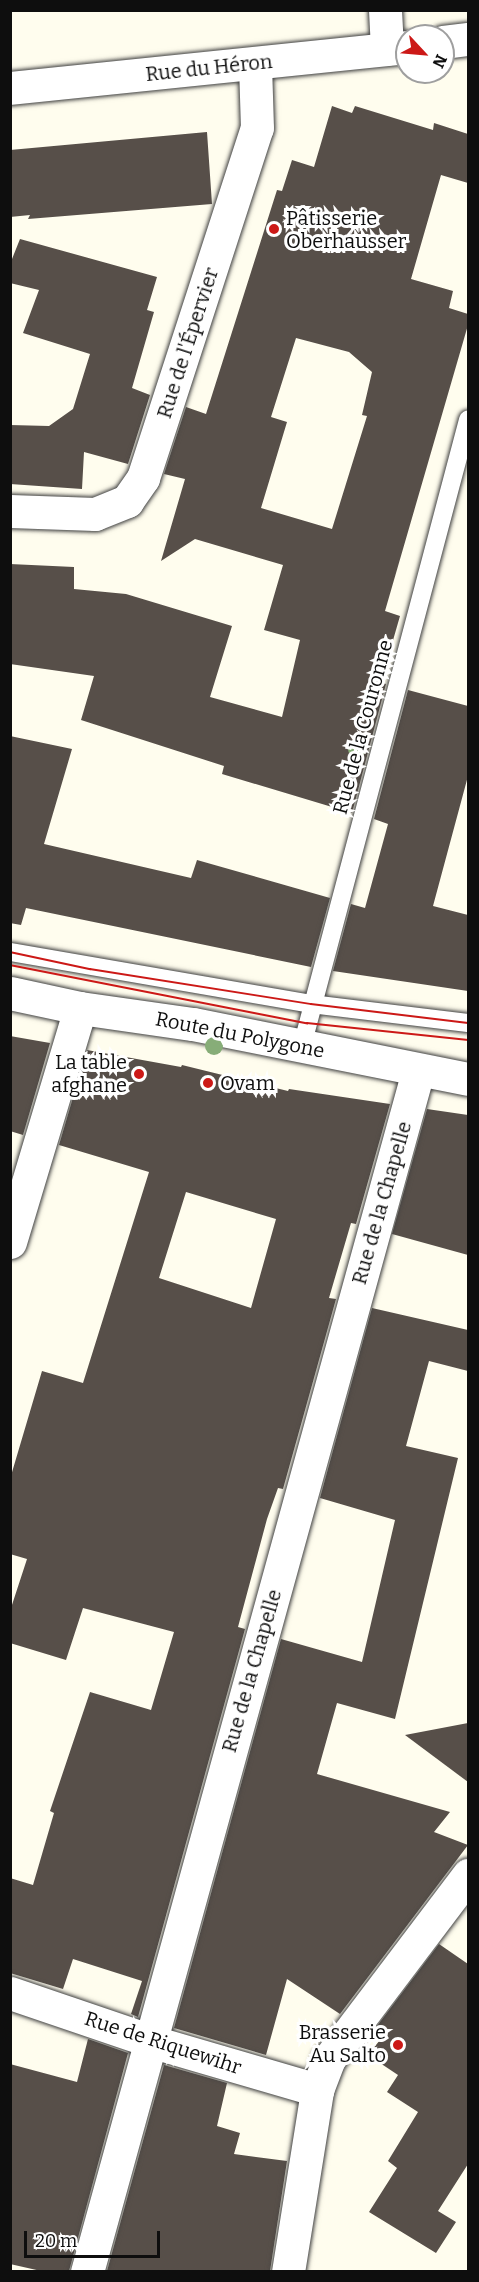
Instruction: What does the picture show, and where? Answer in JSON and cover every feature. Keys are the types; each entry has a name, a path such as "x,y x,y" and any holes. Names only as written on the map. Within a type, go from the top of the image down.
{"street":[{"path":"385,10 395,42"},
{"name":"Rue du Héron","path":"10,88 395,48"},
{"name":"Rue de l'Épervier","path":"10,511 95,514 127,501 143,478 257,128 255,64"},
{"name":"Route du Polygone","path":"10,993 80,1008 193,1024 418,1071 468,1079"},
{"path":"10,1242 80,1008"},
{"name":"Rue de la Chapelle","path":"87,2271 418,1071"},
{"path":"288,2271 316,2090 329,2059 468,1875"},
{"name":"Rue de Riquewihr","path":"10,1993 150,2040 316,2090"}],"lane":[{"name":"Rue de la Couronne","path":"302,1046 311,1004 468,420"},
{"name":"Route du Polygone","path":"10,952 311,1004 468,1023"}],"building":[{"path":"332,106 352,113 355,106 433,130 434,123 468,134 468,183 441,175 411,279 453,291 449,308 468,314 468,325 385,611 400,616 381,682 386,684 352,813 222,774 224,766 81,720 94,676 10,664 10,564 74,567 74,589 126,594 232,626 210,697 282,717 300,640 264,630 283,565 195,539 161,561 185,479 164,474 186,407 206,414 277,190 282,191 292,160 314,167","holes":["296,338 349,352 372,372 362,415 367,416 332,529 261,508 287,422 271,417"]},
{"path":"207,132 212,204 28,219 30,215 10,217 10,150"},
{"path":"20,239 157,277 147,310 154,312 132,388 150,395 128,464 84,452 82,489 10,484 10,425 49,426 73,409 90,354 23,333 39,290 10,283 10,264"},
{"path":"408,690 468,706 468,776 433,906 468,915 468,991 333,971 351,904 365,908 388,824 374,819"},
{"path":"10,736 72,749 44,844 191,878 197,860 330,898 311,967 26,908 21,925 10,923"},
{"path":"10,1036 50,1043 23,1135 10,1131"},
{"path":"87,1050 181,1067 182,1065 288,1091 289,1089 390,1104 356,1224 351,1223 329,1298 336,1299 283,1489 278,1488 267,1519 238,1627 245,1629 138,2017 131,2014 142,1981 73,1959 63,1989 10,1973 10,1878 33,1885 54,1813 50,1811 90,1692 151,1710 174,1632 83,1608 66,1660 10,1643 10,1611 27,1559 10,1554 10,1479 42,1371 83,1383 149,1172 59,1145","holes":["186,1192 276,1219 251,1308 159,1278"]},
{"path":"427,1109 468,1115 468,1255 392,1234"},
{"path":"372,1308 468,1330 468,1371 429,1361 406,1446 458,1458 395,1719 337,1703 317,1774 450,1812 434,1832 468,1845 340,2014 287,1979 266,2055 174,2028 281,1639 362,1662 395,1520 320,1498"},
{"path":"468,1723 468,1782 405,1735"},
{"path":"439,1944 468,1964 468,2164 438,2211 456,2222 436,2253 369,2212 397,2168 388,2161 418,2112 387,2092 398,2075 368,2055 380,2040 371,2034"},
{"path":"88,2039 128,2053 69,2271 41,2271 10,2264 10,2064 77,2082"},
{"path":"164,2065 227,2083 217,2126 240,2133 234,2154 287,2161 270,2271 107,2271"}],"tram line":[{"path":"10,952 90,969 311,1004 468,1023"},
{"path":"10,965 307,1023 468,1040"}],"place":[{"name":"Pâtisserie Oberhausser","path":"274,229"},
{"name":"La table afghane","path":"139,1074"},
{"name":"Ovam","path":"208,1083"},
{"name":"Brasserie Au Salto","path":"398,2045"}]}
